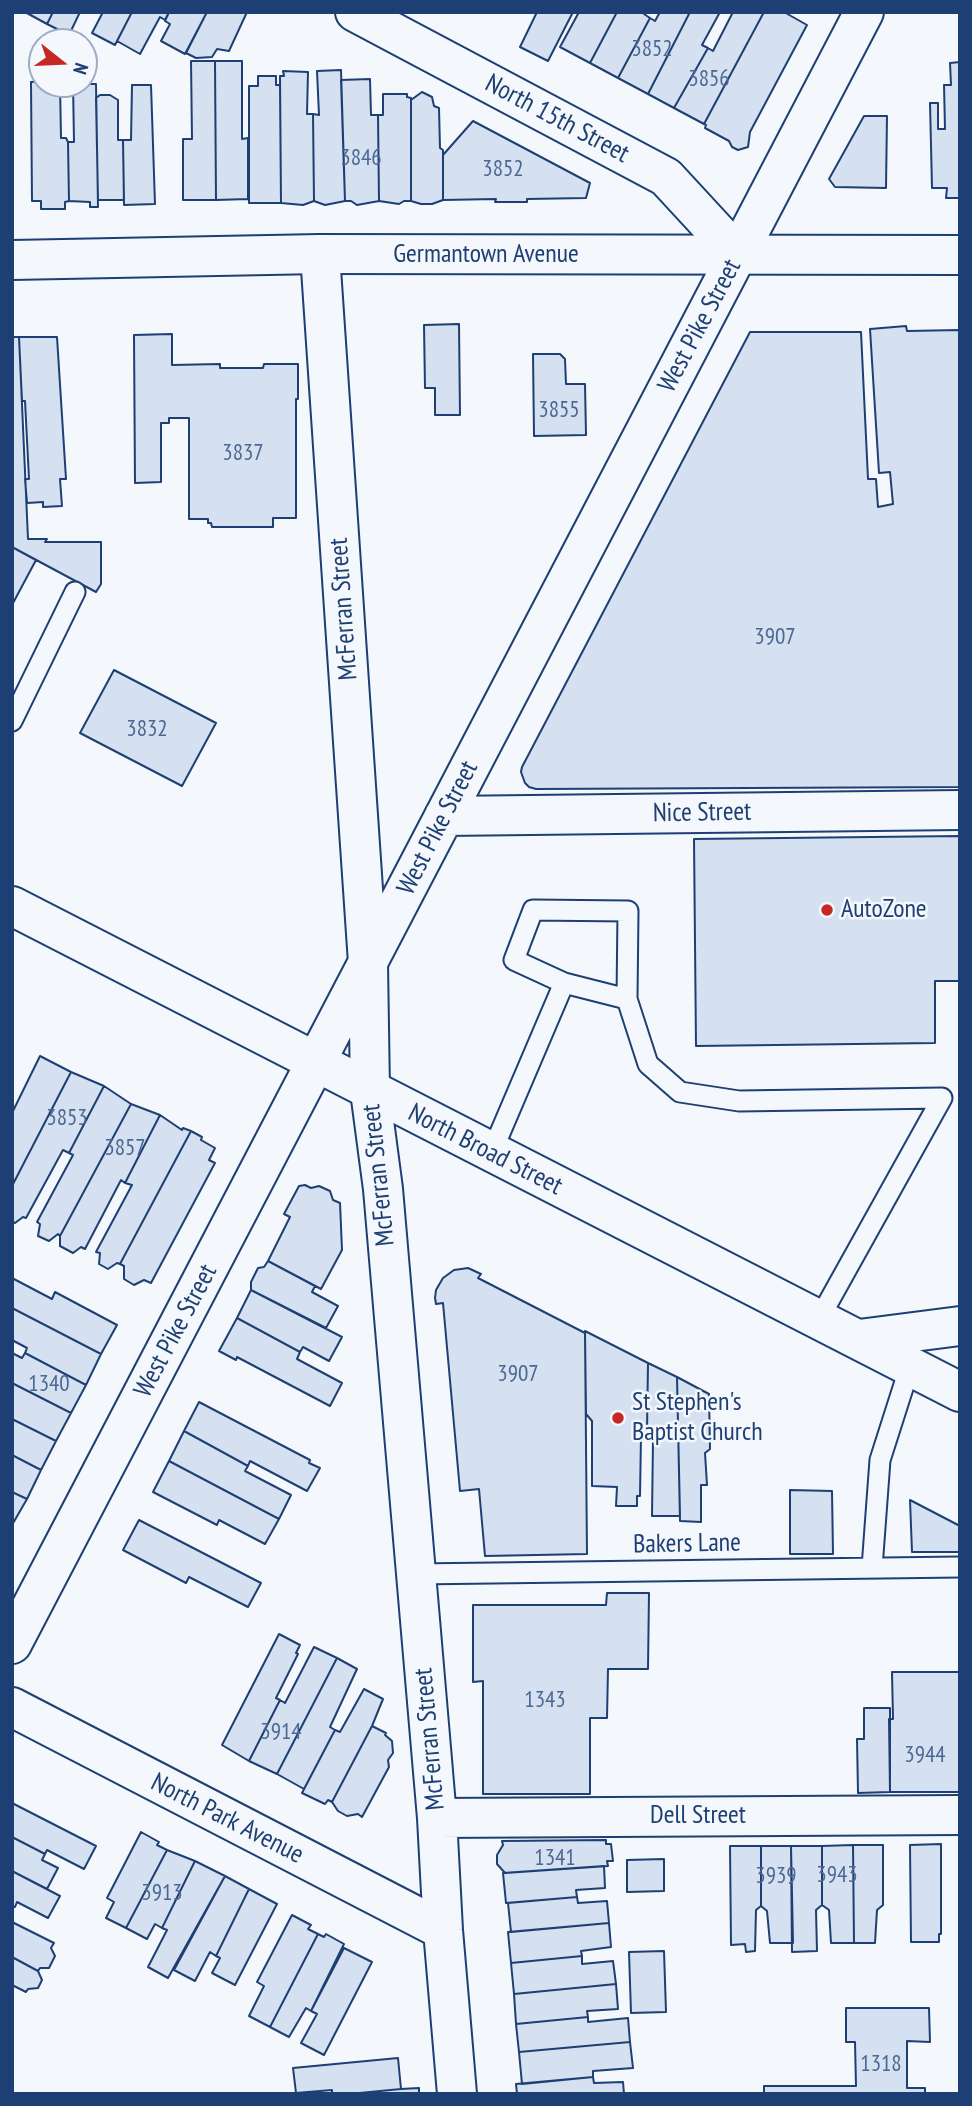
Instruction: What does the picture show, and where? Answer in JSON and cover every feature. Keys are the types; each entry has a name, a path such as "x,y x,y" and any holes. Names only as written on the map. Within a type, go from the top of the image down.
{"street":[{"name":"North 15th Street","path":"355,12 666,177 738,255"},
{"name":"West Pike Street","path":"12,1644 864,12"},
{"name":"Germantown Avenue","path":"12,260 320,254 960,255"},
{"name":"McFerran Street","path":"320,254 368,963 369,1091 383,1189 437,1818 443,1930 457,2094"},
{"name":"Nice Street","path":"444,816 960,810"},
{"name":"North Broad Street","path":"12,906 316,1061 491,1154 960,1392"},
{"path":"859,1339 960,1326"},
{"name":"North Park Avenue","path":"12,1707 443,1930"},
{"name":"Dell Street","path":"437,1818 960,1815"}],"lane":[{"path":"12,721 75,592"},
{"path":"627,999 564,983 514,960 533,910 628,911 627,999 648,1064 680,1092 739,1101 942,1098 819,1319"},
{"path":"491,1154 564,983"},
{"path":"872,1568 880,1460 910,1366"},
{"name":"Bakers Lane","path":"415,1574 960,1567"}],"building":[{"path":"25,12 53,12 47,24"},
{"path":"53,12 80,12 72,28 55,28 47,24"},
{"path":"103,12 132,12 115,45 98,36 98,28 95,28"},
{"path":"132,12 169,12 165,20 160,17 140,54 117,41"},
{"path":"169,12 207,12 185,54 161,41 170,24 165,21"},
{"path":"207,12 247,12 229,51 217,49 212,57 196,58 186,53"},
{"path":"537,12 573,12 548,61 520,47"},
{"path":"579,12 617,12 590,63 560,47"},
{"path":"617,12 645,12 650,18 618,78 590,63"},
{"path":"660,12 690,12 648,94 618,78 650,18 655,21"},
{"path":"690,12 720,12 702,45 708,48 674,108 648,94"},
{"path":"733,12 764,12 704,124 674,108 708,48 713,51"},
{"path":"764,12 784,12 807,25 750,132 748,147 738,150 732,147 729,141 705,128 704,124"},
{"path":"191,61 215,61 216,200 183,200 183,139 192,139"},
{"path":"215,61 242,61 242,139 248,138 248,199 216,200"},
{"path":"960,62 960,198 946,198 947,188 932,188 930,103 938,103 938,129 945,129 944,85 951,85 950,63"},
{"path":"341,70 345,201 325,205 314,201 313,114 319,115 317,71"},
{"path":"283,71 308,72 307,114 313,114 314,201 303,205 281,203 280,76 284,76"},
{"path":"258,76 276,76 276,85 280,85 281,203 249,203 249,86 258,86"},
{"path":"370,79 371,115 378,115 379,201 357,205 345,201 341,80"},
{"path":"132,85 151,85 155,204 124,205 123,140 131,140"},
{"path":"422,92 432,97 434,106 439,108 440,148 443,150 443,200 432,204 411,201 411,100"},
{"path":"383,94 407,94 407,97 411,98 411,201 399,204 379,201 378,115 383,115"},
{"path":"110,95 118,100 118,140 123,140 124,200 98,200 98,96"},
{"path":"31,98 60,98 61,138 66,138 68,142 69,201 65,202 65,209 41,209 41,201 32,201"},
{"path":"73,98 96,98 98,207 90,207 90,202 69,201 68,142 74,142"},
{"path":"864,116 887,116 886,188 835,187 829,179"},
{"path":"473,121 590,183 586,198 527,199 527,202 495,202 496,199 443,200 443,155"},
{"path":"459,324 460,415 435,415 435,388 425,388 424,325"},
{"path":"906,326 907,331 960,330 960,787 529,787 521,772 522,767 750,332 861,332 868,479 876,479 878,507 893,504 890,472 879,473 870,329"},
{"path":"172,334 172,365 220,364 220,368 263,368 264,364 298,364 296,518 273,518 273,527 212,527 208,519 189,519 189,418 169,418 169,423 161,423 161,482 135,483 134,335"},
{"path":"12,337 19,337 28,539 47,539 45,542 101,542 101,584 96,592 12,547"},
{"path":"19,337 57,337 66,479 60,479 62,506 43,507 43,502 27,503 25,479 29,479"},
{"path":"533,354 560,354 565,359 566,384 585,384 586,435 534,436"},
{"path":"12,547 36,560 12,605"},
{"path":"114,670 216,723 182,786 80,733"},
{"name":"AutoZone","path":"960,836 960,981 935,981 935,1043 696,1046 694,839"},
{"path":"40,1056 71,1072 12,1186 12,1113"},
{"path":"71,1072 104,1086 69,1153 63,1150 26,1218 23,1217 15,1223 12,1221 12,1186"},
{"path":"104,1086 131,1104 60,1236 58,1234 49,1241 38,1236 40,1224 37,1222 73,1155 69,1153"},
{"path":"131,1104 160,1115 125,1183 121,1180 85,1249 81,1247 73,1253 60,1246 60,1236"},
{"path":"160,1115 182,1130 191,1131 120,1264 108,1269 99,1264 100,1253 96,1252 132,1185 125,1183"},
{"path":"191,1131 215,1148 209,1160 215,1163 151,1283 144,1280 134,1285 124,1279 124,1266 120,1264"},
{"path":"299,1186 311,1188 319,1186 330,1191 333,1200 340,1203 342,1250 321,1289 268,1261 290,1217 284,1214"},
{"path":"268,1261 315,1286 312,1292 338,1306 326,1328 251,1290 251,1282 258,1268 264,1267"},
{"path":"468,1268 481,1274 478,1278 585,1333 587,1554 485,1556 479,1489 460,1491 443,1303 436,1304 435,1298 443,1278 454,1270"},
{"path":"12,1278 52,1299 55,1292 117,1325 101,1354 12,1308"},
{"path":"251,1290 342,1337 329,1361 303,1347 300,1352 237,1318"},
{"path":"12,1308 101,1354 86,1385 25,1353 27,1348 12,1340"},
{"path":"237,1318 300,1352 297,1359 342,1383 330,1406 237,1357 236,1360 219,1351"},
{"name":"St Stephen's Baptist Church","path":"585,1331 648,1363 647,1432 641,1436 640,1496 637,1496 637,1506 616,1506 617,1487 592,1486 592,1421 586,1414"},
{"path":"12,1353 22,1358 25,1353 86,1385 71,1413 12,1383"},
{"path":"648,1363 677,1377 680,1516 652,1516 653,1439 647,1432"},
{"path":"677,1377 709,1394 710,1449 705,1453 707,1485 701,1485 701,1522 680,1521"},
{"path":"12,1383 71,1413 56,1441 12,1419"},
{"path":"199,1402 310,1460 309,1463 320,1468 307,1491 250,1461 248,1466 184,1431"},
{"path":"12,1419 56,1441 41,1470 12,1455"},
{"path":"184,1431 248,1466 245,1471 291,1495 279,1519 169,1461"},
{"path":"12,1455 41,1470 27,1499 12,1492"},
{"path":"169,1461 279,1519 265,1544 219,1520 217,1525 153,1492"},
{"path":"790,1490 832,1491 833,1554 790,1554"},
{"path":"12,1492 27,1499 12,1525"},
{"path":"910,1500 960,1526 960,1552 912,1552"},
{"path":"139,1520 261,1583 248,1607 189,1577 186,1583 123,1550"},
{"path":"607,1593 649,1593 648,1669 608,1669 607,1718 590,1718 590,1794 483,1794 483,1681 473,1682 473,1605 606,1605"},
{"path":"279,1634 300,1645 296,1653 298,1654 276,1698 280,1700 249,1761 222,1745"},
{"path":"314,1647 337,1658 277,1774 249,1761 280,1700 285,1703"},
{"path":"337,1658 357,1669 330,1727 335,1730 304,1789 277,1774"},
{"path":"892,1672 960,1672 960,1792 890,1792 889,1719 893,1719"},
{"path":"364,1689 383,1699 372,1726 332,1802 328,1800 325,1804 302,1793 335,1730 340,1732"},
{"path":"864,1708 890,1708 890,1792 858,1793 857,1739 864,1739"},
{"path":"372,1726 386,1733 392,1741 393,1753 388,1760 389,1767 362,1817 358,1814 347,1816 338,1811 332,1802"},
{"path":"12,1803 96,1846 84,1869 47,1850 45,1854 12,1837"},
{"path":"141,1832 167,1850 126,1928 106,1918 114,1902 107,1898"},
{"path":"12,1837 45,1854 42,1860 58,1868 47,1889 12,1871"},
{"path":"606,1840 606,1844 611,1844 613,1861 607,1861 608,1866 505,1873 497,1864 502,1841"},
{"path":"941,1844 939,1942 911,1942 910,1845"},
{"path":"853,1845 883,1845 883,1905 877,1910 875,1943 854,1943"},
{"path":"853,1845 854,1943 831,1943 829,1910 822,1905 822,1846"},
{"path":"730,1846 761,1846 761,1906 756,1910 755,1951 746,1952 745,1944 731,1945"},
{"path":"761,1846 791,1846 793,1943 770,1943 767,1911 761,1906"},
{"path":"791,1846 822,1846 822,1905 816,1910 817,1951 792,1952"},
{"path":"167,1850 195,1861 162,1928 155,1924 147,1939 126,1928"},
{"path":"664,1859 664,1891 627,1892 627,1860"},
{"path":"195,1861 225,1876 168,1978 148,1967 167,1930 162,1928"},
{"path":"604,1866 605,1888 576,1890 577,1897 506,1903 503,1873"},
{"path":"12,1871 60,1896 48,1918 17,1902 15,1907 12,1906"},
{"path":"225,1876 249,1889 216,1956 210,1952 195,1981 174,1970"},
{"path":"249,1889 277,1904 235,1985 212,1973 220,1958 216,1956"},
{"path":"577,1897 578,1903 607,1901 609,1923 511,1932 508,1903"},
{"path":"292,1915 311,1925 308,1929 318,1934 270,2027 249,2016 264,1986 257,1982"},
{"path":"12,1922 54,1943 51,1948 55,1956 49,1968 40,1968 38,1971 12,1957"},
{"path":"609,1923 611,1947 581,1951 582,1956 511,1963 508,1932"},
{"path":"318,1934 324,1937 326,1934 344,1944 311,2011 306,2008 289,2037 270,2027"},
{"path":"344,1948 372,1962 324,2055 301,2043 317,2014 311,2011"},
{"path":"664,1951 666,2012 631,2013 629,1952"},
{"path":"582,1956 582,1964 613,1961 616,1984 514,1994 511,1963"},
{"path":"12,1957 38,1971 42,1980 38,1988 28,1989 26,1992 12,1985"},
{"path":"616,1984 618,2009 587,2011 588,2017 516,2024 514,1994"},
{"path":"846,2008 929,2008 930,2042 907,2041 907,2088 925,2088 925,2094 764,2094 764,2086 856,2086 855,2042 846,2042"},
{"path":"588,2017 588,2022 628,2018 630,2042 519,2052 516,2024"},
{"path":"630,2042 633,2068 593,2071 593,2077 522,2084 519,2052"},
{"path":"398,2058 401,2089 349,2094 332,2094 332,2090 296,2093 293,2068"},
{"path":"593,2077 594,2083 623,2082 624,2094 517,2094 516,2084"},
{"path":"419,2088 419,2094 349,2094 401,2089"}],"place":[{"name":"AutoZone","path":"827,910"},
{"name":"St Stephen's Baptist Church","path":"618,1418"}]}
